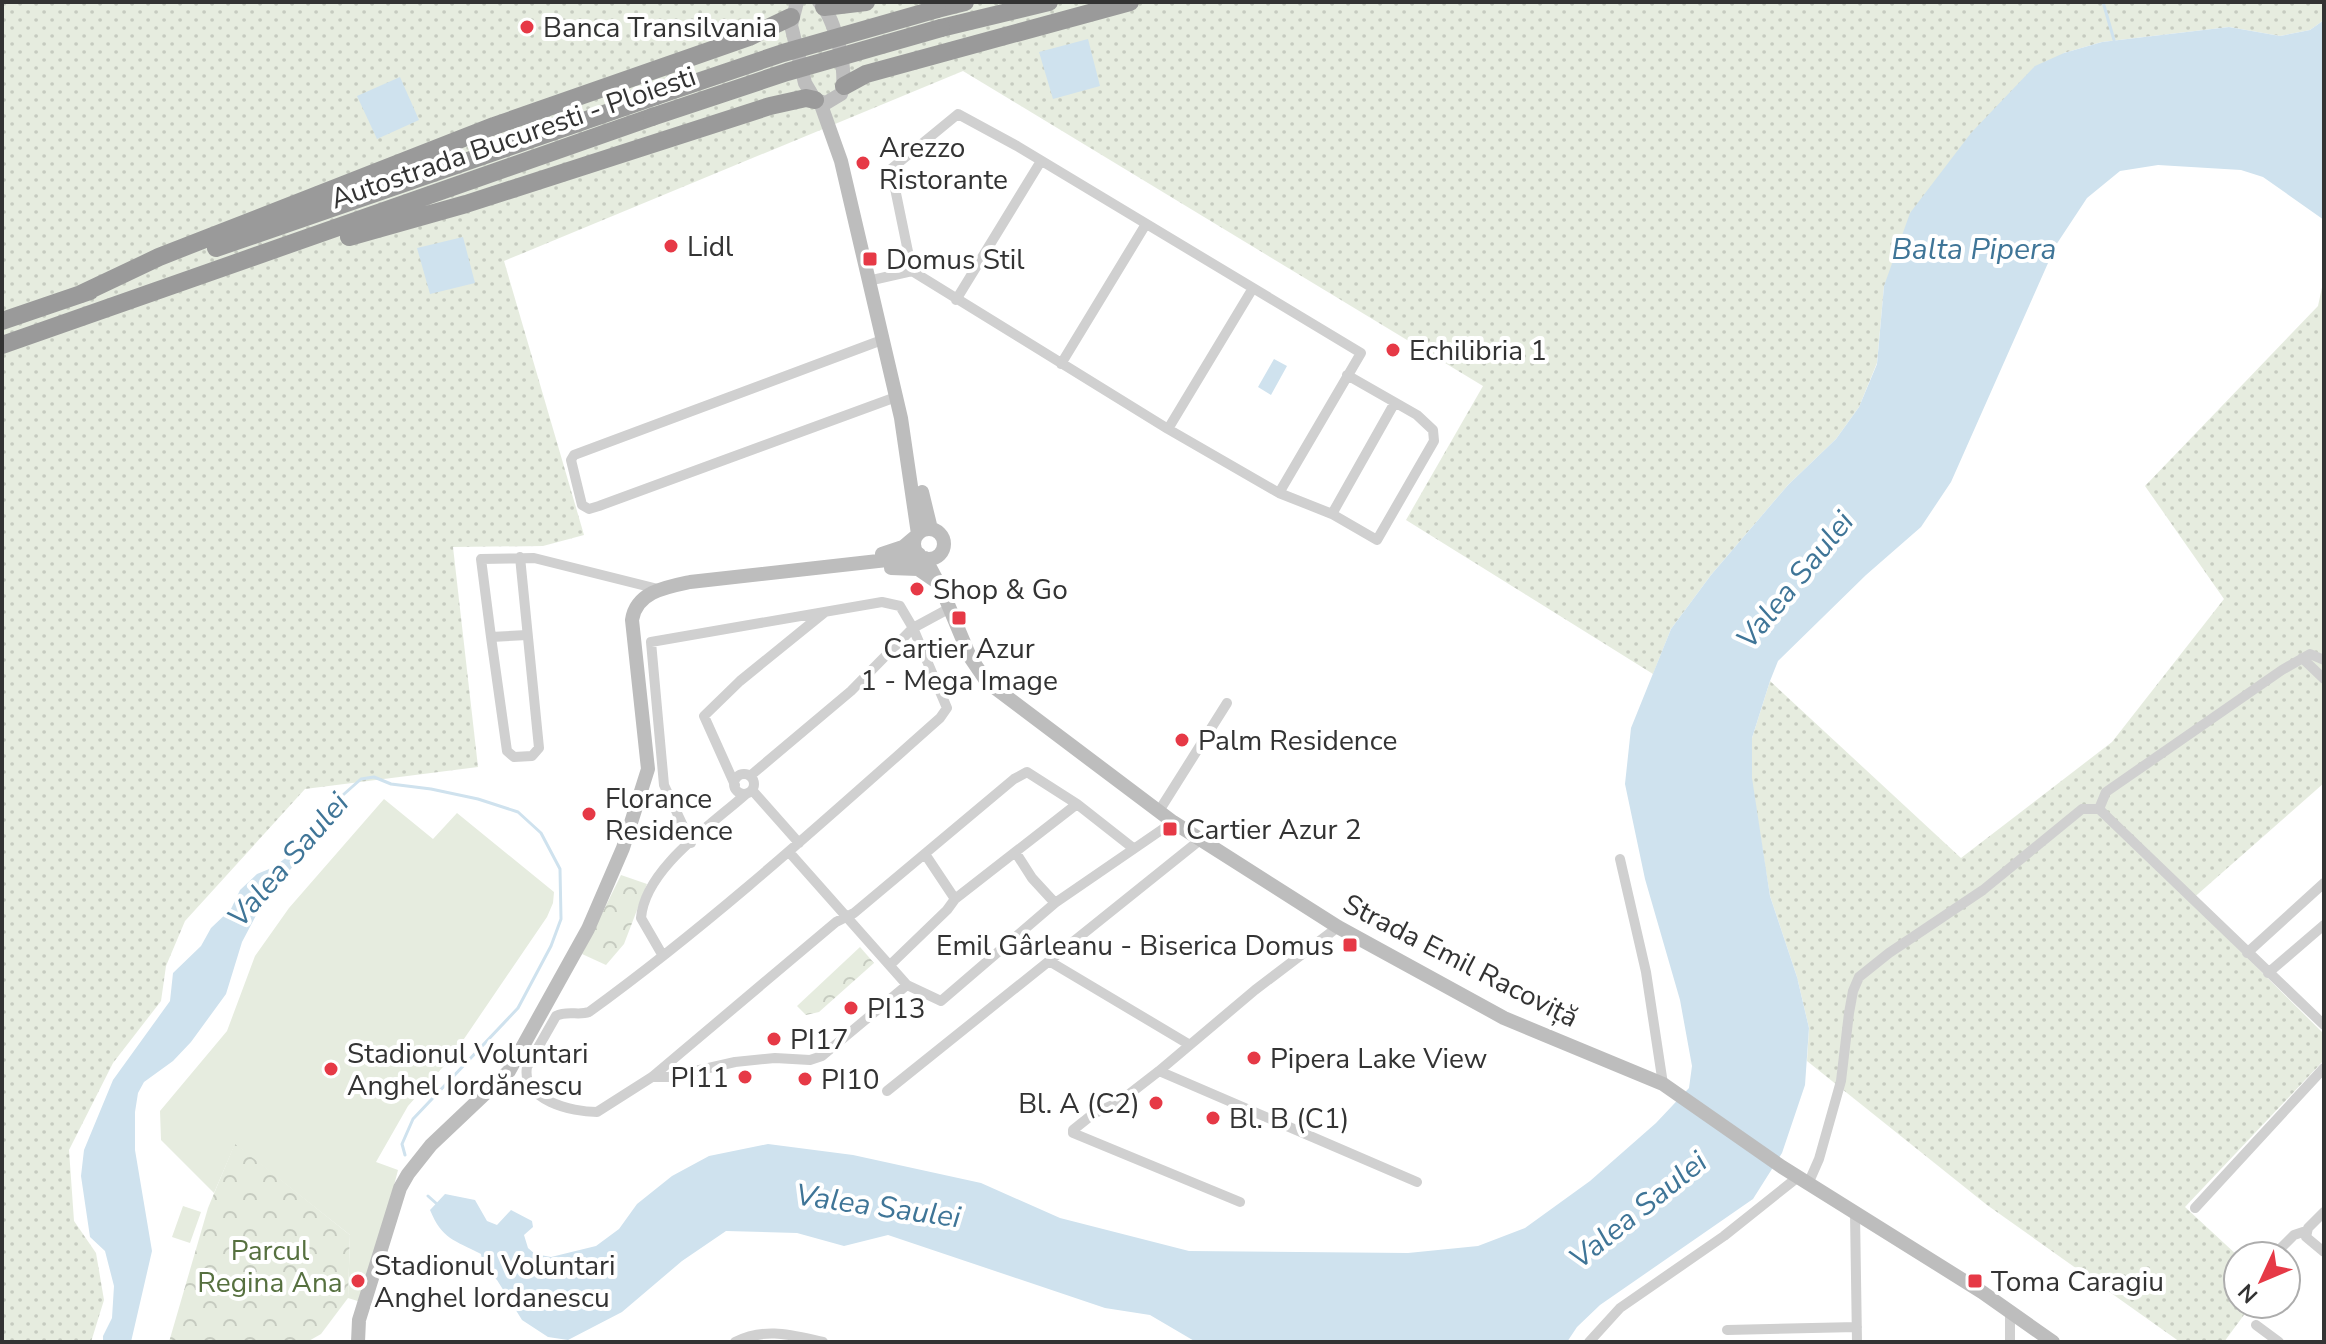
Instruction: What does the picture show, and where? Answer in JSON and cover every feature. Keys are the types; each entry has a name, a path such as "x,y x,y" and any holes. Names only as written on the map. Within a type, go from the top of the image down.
{"highway":[{"path":"81,294 159,257 494,126 749,37 808,5 866,2"},
{"name":"Autostrada Bucuresti - Ploiesti","path":"2,321 783,53 965,2"},
{"name":"Autostrada Bucuresti - Ploiesti","path":"2,345 787,72 941,28 1049,2"},
{"path":"840,92 866,74 1130,2"},
{"path":"230,265 287,255 447,209 770,106 806,98 818,101"}],"street":[{"name":"Strada Emil Racoviță","path":"841,161 840,55 831,21 808,5 792,33 805,83 818,101 841,161 901,418 909,437 922,533 914,545 927,556 974,665 987,682 1173,822 1338,927 1504,1018 1663,1084 1803,1181 2010,1310 2053,1342"},
{"path":"818,101 832,102 840,92"},
{"path":"908,272 891,169 958,114 1361,353 1279,493"},
{"path":"956,300 1041,161"},
{"path":"1061,364 1146,224"},
{"path":"868,281 908,272 1279,493 1332,514 1377,540 1434,441 1433,430 1417,415 1347,375"},
{"path":"1168,429 1253,288"},
{"path":"882,340 574,455 571,460 582,505 589,509 599,506 896,397"},
{"path":"1332,514 1394,404"},
{"name":"Strada Emil Racoviță","path":"922,533 939,533 944,541 942,550 927,556"},
{"path":"808,568 822,561 891,552 922,533"},
{"path":"358,1342 359,1320 392,1208 408,1174 431,1145 509,1071 588,929 623,848 648,769 632,620 639,602 658,589 716,578 927,556"},
{"path":"520,557 539,748 532,756 514,757 507,751 481,559 520,557 602,573 658,589"},
{"path":"808,568 815,573 909,567 924,572 939,585"},
{"path":"691,843 664,785 651,642 826,611 892,602 900,606 913,628 947,708 940,718 749,888 663,956 589,1012 570,1011 556,1016 525,1075 531,1089 544,1099 597,1112 652,1077 1014,779 1027,772 1077,804 1133,848"},
{"path":"735,785 738,776 750,776 830,711 913,628 950,608"},
{"path":"749,792 740,793 735,785 704,716 740,681 826,611"},
{"path":"491,637 527,635"},
{"path":"2099,809 2106,792 2302,658 2310,654 2324,660"},
{"path":"2302,658 2324,679"},
{"path":"1159,811 1227,703"},
{"path":"663,956 641,918 650,886 662,868 749,792 754,784 750,776"},
{"path":"749,792 799,843"},
{"path":"890,965 955,899 1077,804"},
{"path":"1589,1342 1620,1308 1803,1181 1819,1159 1841,1081 1849,1013 1859,977 1889,953 1983,890 2079,811 2099,809 2324,1025"},
{"path":"789,852 907,985 941,1001 1055,903 1173,822"},
{"path":"887,1091 1200,840"},
{"path":"1016,853 1032,878 1055,903"},
{"path":"925,854 955,899"},
{"path":"1620,859 1646,972 1663,1084"},
{"path":"2247,953 2324,883"},
{"path":"2268,973 2324,925"},
{"path":"1240,1202 1072,1132 1093,1114 1119,1102 1255,990 1338,927"},
{"path":"1049,961 1190,1045"},
{"path":"652,1077 669,1077 735,1062 775,1058 810,1060 822,1056 907,985"},
{"path":"2195,1208 2324,1068"},
{"path":"1159,1071 1417,1182"},
{"path":"2289,1240 2306,1231 2324,1212"},
{"path":"1855,1213 1857,1342"},
{"path":"2306,1231 2307,1239 2324,1252"},
{"path":"2010,1310 2010,1342"},
{"path":"2256,1325 2279,1342"},
{"path":"1727,1330 1857,1327"},
{"path":"735,1342 755,1334 823,1342"}],"green space":[{"path":"2,2 2324,2 2324,20 2310,30 2280,36 2229,27 2102,42 2064,53 1884,286 1877,363 1859,407 1836,439 1788,485 1711,575 1671,629 1653,674 1406,520 1483,386 963,71 504,261 584,535 543,546 453,547 478,767 305,789 185,921 166,966 161,1001 113,1063 69,1150 74,1221 96,1253 104,1300 91,1342 2,1342"},
{"path":"2324,278 2324,783 2190,901 2324,1034 2324,1060 2185,1207 2222,1241 2222,1320 2240,1320 2224,1342 2180,1342 1987,1205 1807,1061 1809,1028 1797,977 1770,896 1751,778 1752,738 1770,681 1961,858 2112,742 2224,599 2145,486 2318,306"},
{"path":"384,799 433,839 457,813 554,892 547,917 451,1058 408,1106 376,1162 398,1170 364,1303 348,1298 350,1235 235,1144 214,1193 161,1140 160,1111 227,1031 255,956 289,908"},
{"path":"621,875 647,884 624,944 606,965 582,954"},
{"path":"860,947 874,963 819,1012 806,1015 797,1006"},
{"name":"Parcul Regina Ana","path":"235,1143 350,1235 348,1298 321,1334 307,1342 169,1342 208,1208"},
{"path":"183,1206 201,1212 190,1243 172,1237"}],"water":[{"name":"Balta Pipera","path":"2324,20 2324,220 2263,177 2241,170 2158,165 2120,171 2087,198 2056,245 1951,482 1921,527 1866,575 1778,661 1752,738 1752,778 1770,896 1797,977 1809,1028 1805,1085 1782,1153 1753,1199 1600,1305 1577,1327 1567,1342 1196,1342 1150,1315 1105,1308 888,1235 844,1246 797,1233 726,1231 682,1261 622,1312 568,1340 548,1337 522,1320 497,1280 483,1266 481,1254 450,1238 439,1227 430,1210 445,1194 475,1200 487,1221 497,1225 511,1210 532,1221 533,1227 524,1235 528,1248 535,1254 551,1257 596,1246 619,1229 637,1204 672,1176 709,1156 768,1144 853,1155 981,1183 1060,1218 1189,1251 1408,1253 1478,1246 1525,1228 1590,1181 1656,1123 1689,1088 1692,1066 1680,1000 1645,879 1625,784 1631,728 1671,629 1711,575 1788,485 1836,439 1859,407 1877,364 1884,286 1910,213 1971,133 2035,66 2064,53 2102,42 2229,27 2280,36 2310,30"},
{"path":"1088,39 1100,86 1053,99 1039,52"},
{"path":"400,77 419,120 377,139 357,96"},
{"path":"463,237 475,283 430,294 417,248"},
{"path":"1274,359 1287,366 1271,395 1258,387"},
{"path":"327,809 329,816 322,831 262,904 242,942 226,994 191,1042 173,1061 144,1082 138,1093 135,1150 152,1251 131,1342 103,1342 112,1318 114,1286 105,1251 90,1237 81,1176 84,1150 113,1080 170,1001 173,973 201,946 211,928 231,909 240,890 257,874 274,867 288,856 316,818"}],"waterway":[{"path":"2103,2 2114,40"},
{"name":"Valea Saulei","path":"326,810 361,779 374,777 391,784 478,799 518,812 541,833 560,869 561,919 551,946 518,1008 413,1119 402,1144 405,1155"},
{"name":"Valea Saulei","path":"428,1196 437,1204"}],"place":[{"name":"Banca Transilvania","path":"527,27"},
{"name":"Arezzo Ristorante","path":"863,163"},
{"name":"Lidl","path":"671,246"},
{"name":"Domus Stil","path":"870,259"},
{"name":"Echilibria 1","path":"1393,350"},
{"name":"Shop & Go","path":"917,589"},
{"name":"Cartier Azur 1 - Mega Image","path":"959,618"},
{"name":"Palm Residence","path":"1182,740"},
{"name":"Florance Residence","path":"589,814"},
{"name":"Cartier Azur 2","path":"1170,829"},
{"name":"Emil Gârleanu - Biserica Domus","path":"1350,945"},
{"name":"PI13","path":"851,1008"},
{"name":"PI17","path":"774,1039"},
{"name":"Pipera Lake View","path":"1254,1058"},
{"name":"Stadionul Voluntari Anghel Iordănescu","path":"331,1069"},
{"name":"PI11","path":"745,1077"},
{"name":"PI10","path":"805,1079"},
{"name":"Bl. A (C2)","path":"1156,1103"},
{"name":"Bl. B (C1)","path":"1213,1118"},
{"name":"Stadionul Voluntari Anghel Iordanescu","path":"358,1281"},
{"name":"Toma Caragiu","path":"1975,1281"}]}
